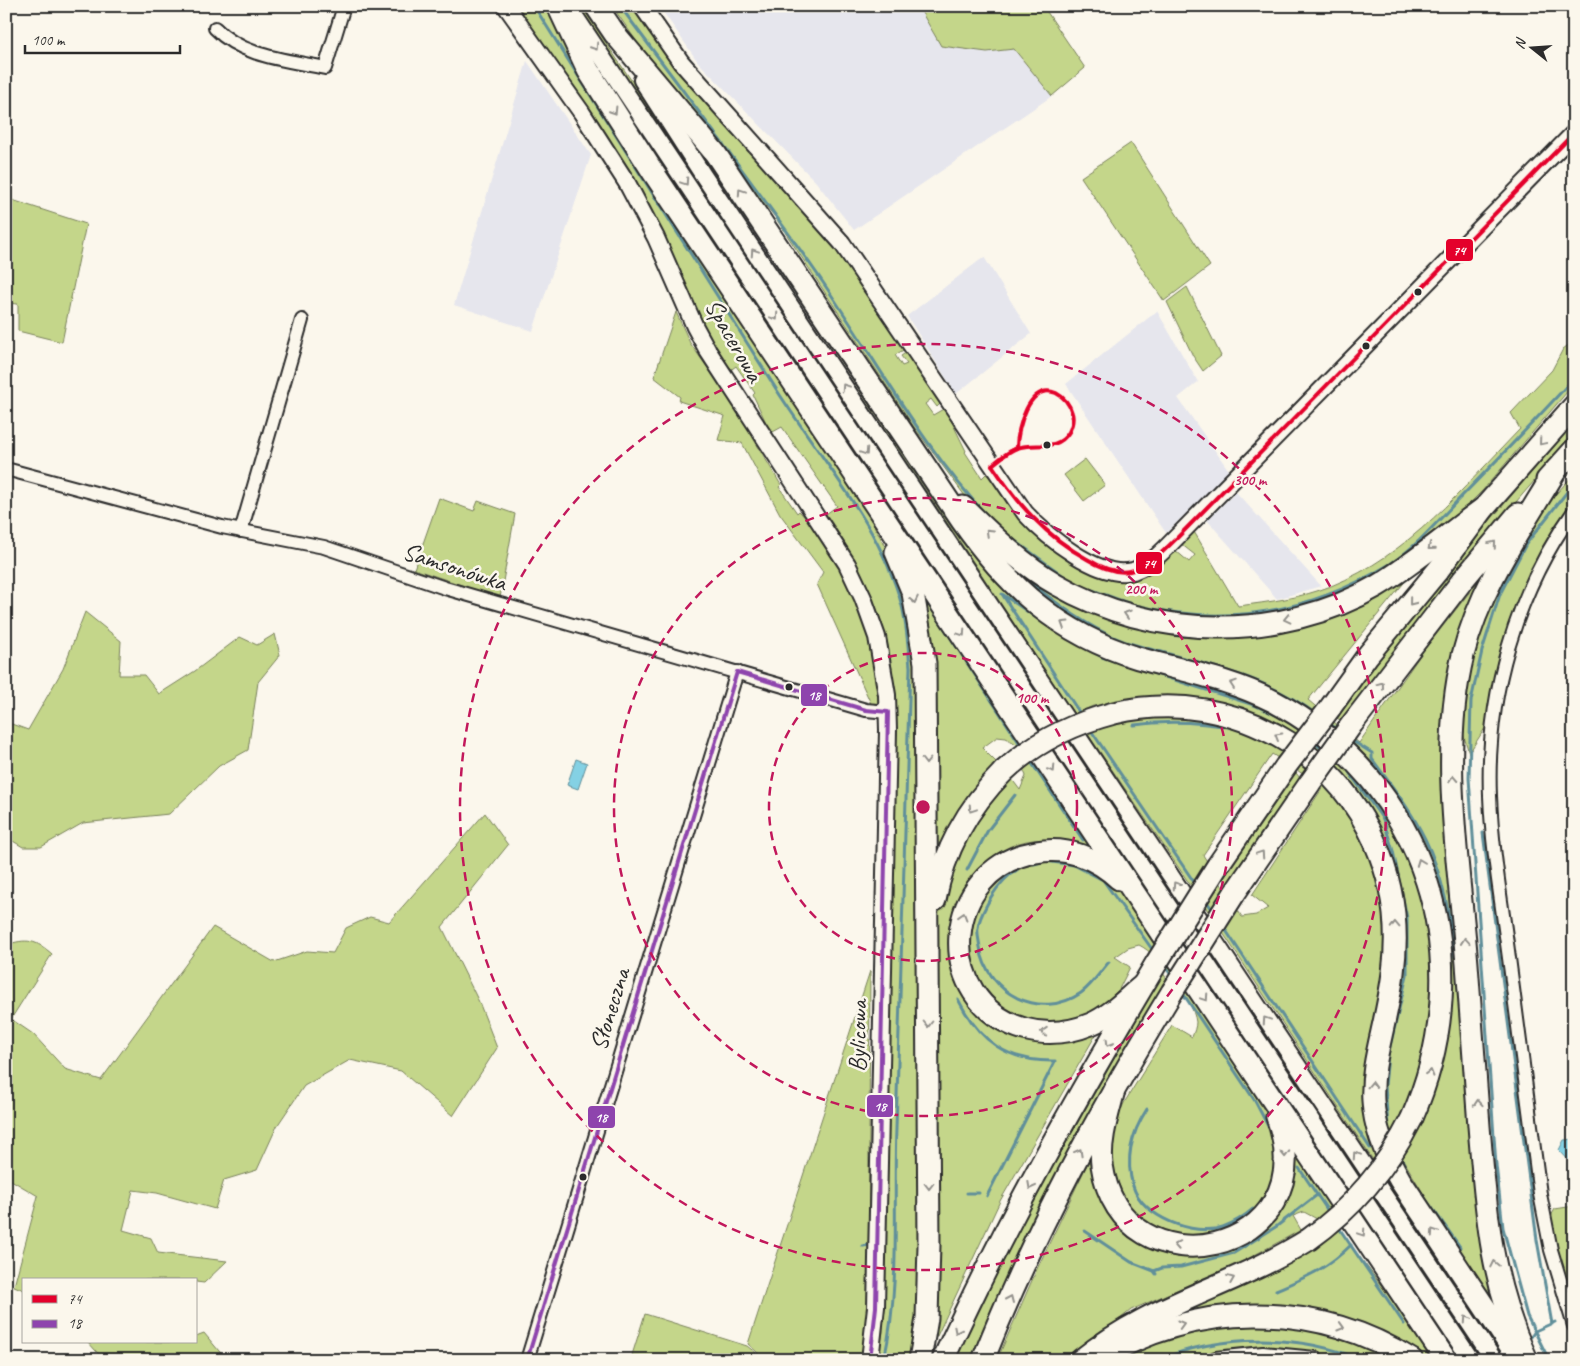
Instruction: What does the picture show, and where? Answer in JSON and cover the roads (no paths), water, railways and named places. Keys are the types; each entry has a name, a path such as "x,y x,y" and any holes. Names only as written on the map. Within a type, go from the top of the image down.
{"highway":[{"path":"558,6 588,70 653,172 1446,1360"},
{"path":"596,6 615,34 715,153 932,478 990,560 1018,590 1046,612 1078,633 1114,649 1224,681 1281,706 1309,722 1343,750 1386,800 1411,843 1427,882 1438,925 1442,958 1443,995 1439,1033 1427,1083 1412,1118 1397,1146 1375,1178 1340,1215 1308,1240 1264,1265 1151,1313 1122,1330 1081,1360"},
{"path":"943,1360 1024,1199 1094,1068 1142,986 1218,865 1286,766 1368,655 1439,569 1484,508 1574,406"},
{"path":"983,1360 1058,1192 1114,1090 1172,992 1234,894 1352,724 1462,581 1574,450"},
{"path":"1528,1360 1507,1312 1499,1283 1486,1214 1456,835 1452,742 1459,674 1480,603 1491,579 1556,470"},
{"path":"932,478 1000,542 1055,584 1106,607 1145,620 1181,626 1246,626 1318,611 1351,599 1405,568 1484,508"},
{"path":"867,491 913,593 925,663 929,1286 927,1318 920,1360"},
{"path":"928,975 934,907 944,863 969,813 1004,771 1029,750 1056,734 1114,713 1150,707 1186,707 1223,714 1250,722 1277,736 1308,756 1338,784 1360,814 1383,862 1392,892 1396,922 1393,974 1373,1076 1372,1098 1377,1130 1386,1155 1400,1180 1519,1360"},
{"path":"1138,899 1106,868 1083,856 1052,850 1025,854 996,868 974,891 962,920 959,944 964,971 978,997 1006,1022 1035,1032 1065,1032 1091,1024 1107,1015 1142,986"},
{"path":"1114,1090 1102,1150 1102,1163 1110,1193 1128,1219 1142,1231 1159,1240 1186,1247 1217,1244 1243,1234 1268,1210 1275,1197 1281,1185 1285,1167 1285,1147 1267,1091"},
{"path":"1097,1360 1124,1345 1178,1325 1206,1318 1260,1314 1300,1317 1331,1324 1367,1336 1412,1360"}],"main road":[{"name":"Spacerowa","path":"506,6 582,113 627,183 656,238 695,327 708,351 848,564 864,598 876,636 885,679 888,712"},
{"path":"568,6 1471,1360"},
{"path":"642,6 682,62 842,243 1020,507 1042,530 1061,545 1115,572 1132,571 1145,566 1171,544 1574,133"},
{"path":"615,34 703,176 1494,1360"},
{"name":"Bylicowa","path":"870,1360 876,1307 888,712"},
{"path":"1216,1360 1263,1355 1315,1360"}],"street":[{"path":"215,28 225,39 261,54 325,68 344,6"},
{"path":"240,531 302,320"},
{"name":"Samsonówka","path":"6,469 240,531 331,549 445,588 866,710 888,712"},
{"path":"1574,511 1543,561 1522,607 1500,679 1491,732 1491,820 1542,1206 1551,1250 1574,1326"},
{"name":"Słoneczna","path":"527,1360 737,672"}],"water":[{"path":"576,759 587,763 578,789 567,785"},
{"path":"1574,1139 1574,1166 1559,1150 1564,1140"}],"waterway":[{"path":"534,6 790,411 846,490 879,546 902,606 910,667 895,1158 893,1303 884,1360"},
{"path":"620,6 790,235 943,463 992,521"},
{"path":"1089,589 1139,606 1172,612 1205,615 1237,614 1269,610 1300,603 1331,593 1361,580 1390,564 1409,550 1532,424 1574,378"},
{"path":"1549,1360 1527,1316 1503,1228 1496,1165 1469,778 1471,701 1482,651 1500,594 1526,544 1574,483"},
{"path":"1011,538 1065,577"},
{"path":"1025,579 1070,612 1105,633 1130,644 1246,677 1282,693 1316,714"},
{"path":"1044,623 1002,594 1081,715"},
{"path":"924,597 1022,747"},
{"path":"1086,648 1102,657 1254,705 1278,716"},
{"path":"1134,725 1185,722 1235,728"},
{"path":"1327,722 1338,730"},
{"path":"1090,729 1196,885"},
{"path":"1351,740 1372,753 1372,759 1407,808 1425,839 1437,867 1445,897 1455,957"},
{"path":"1313,742 1324,750"},
{"path":"1029,759 1083,840"},
{"path":"1349,772 1383,819 1393,851 1407,918 1407,975 1388,1055 1385,1086 1388,1127"},
{"path":"967,870 988,830 1015,795"},
{"path":"1483,833 1537,1240 1552,1324"},
{"path":"1034,864 1045,861 1074,865 1103,880 1154,952"},
{"path":"1017,870 999,885 981,916 978,928 980,947 985,964 993,978 1004,990 1018,998 1033,1003 1049,1004 1065,1001 1085,990 1109,962"},
{"path":"1205,899 1214,912"},
{"path":"1223,926 1370,1148"},
{"path":"1164,965 1172,976"},
{"path":"1182,992 1255,1101 1269,1128"},
{"path":"958,999 975,1027 996,1046 1023,1058 1055,1061 987,1196"},
{"path":"1147,1109 1137,1127 1130,1156 1133,1186 1138,1197 1147,1207 1170,1222 1198,1229 1223,1227 1253,1209"},
{"path":"1400,1155 1409,1175"},
{"path":"1299,1168 1330,1214"},
{"path":"967,1193 979,1193"},
{"path":"1154,1271 1162,1268 1181,1267 1234,1253 1277,1226 1317,1195"},
{"path":"1424,1197 1460,1247"},
{"path":"1337,1225 1404,1324"},
{"path":"1085,1231 1131,1262 1154,1271 1156,1274"},
{"path":"863,1246 870,1245"},
{"path":"1276,1290 1325,1266 1351,1245"},
{"path":"1531,1337 1535,1331 1555,1322"},
{"path":"1158,1360 1182,1351 1208,1345 1260,1340 1312,1345 1338,1351 1362,1360"}]}
